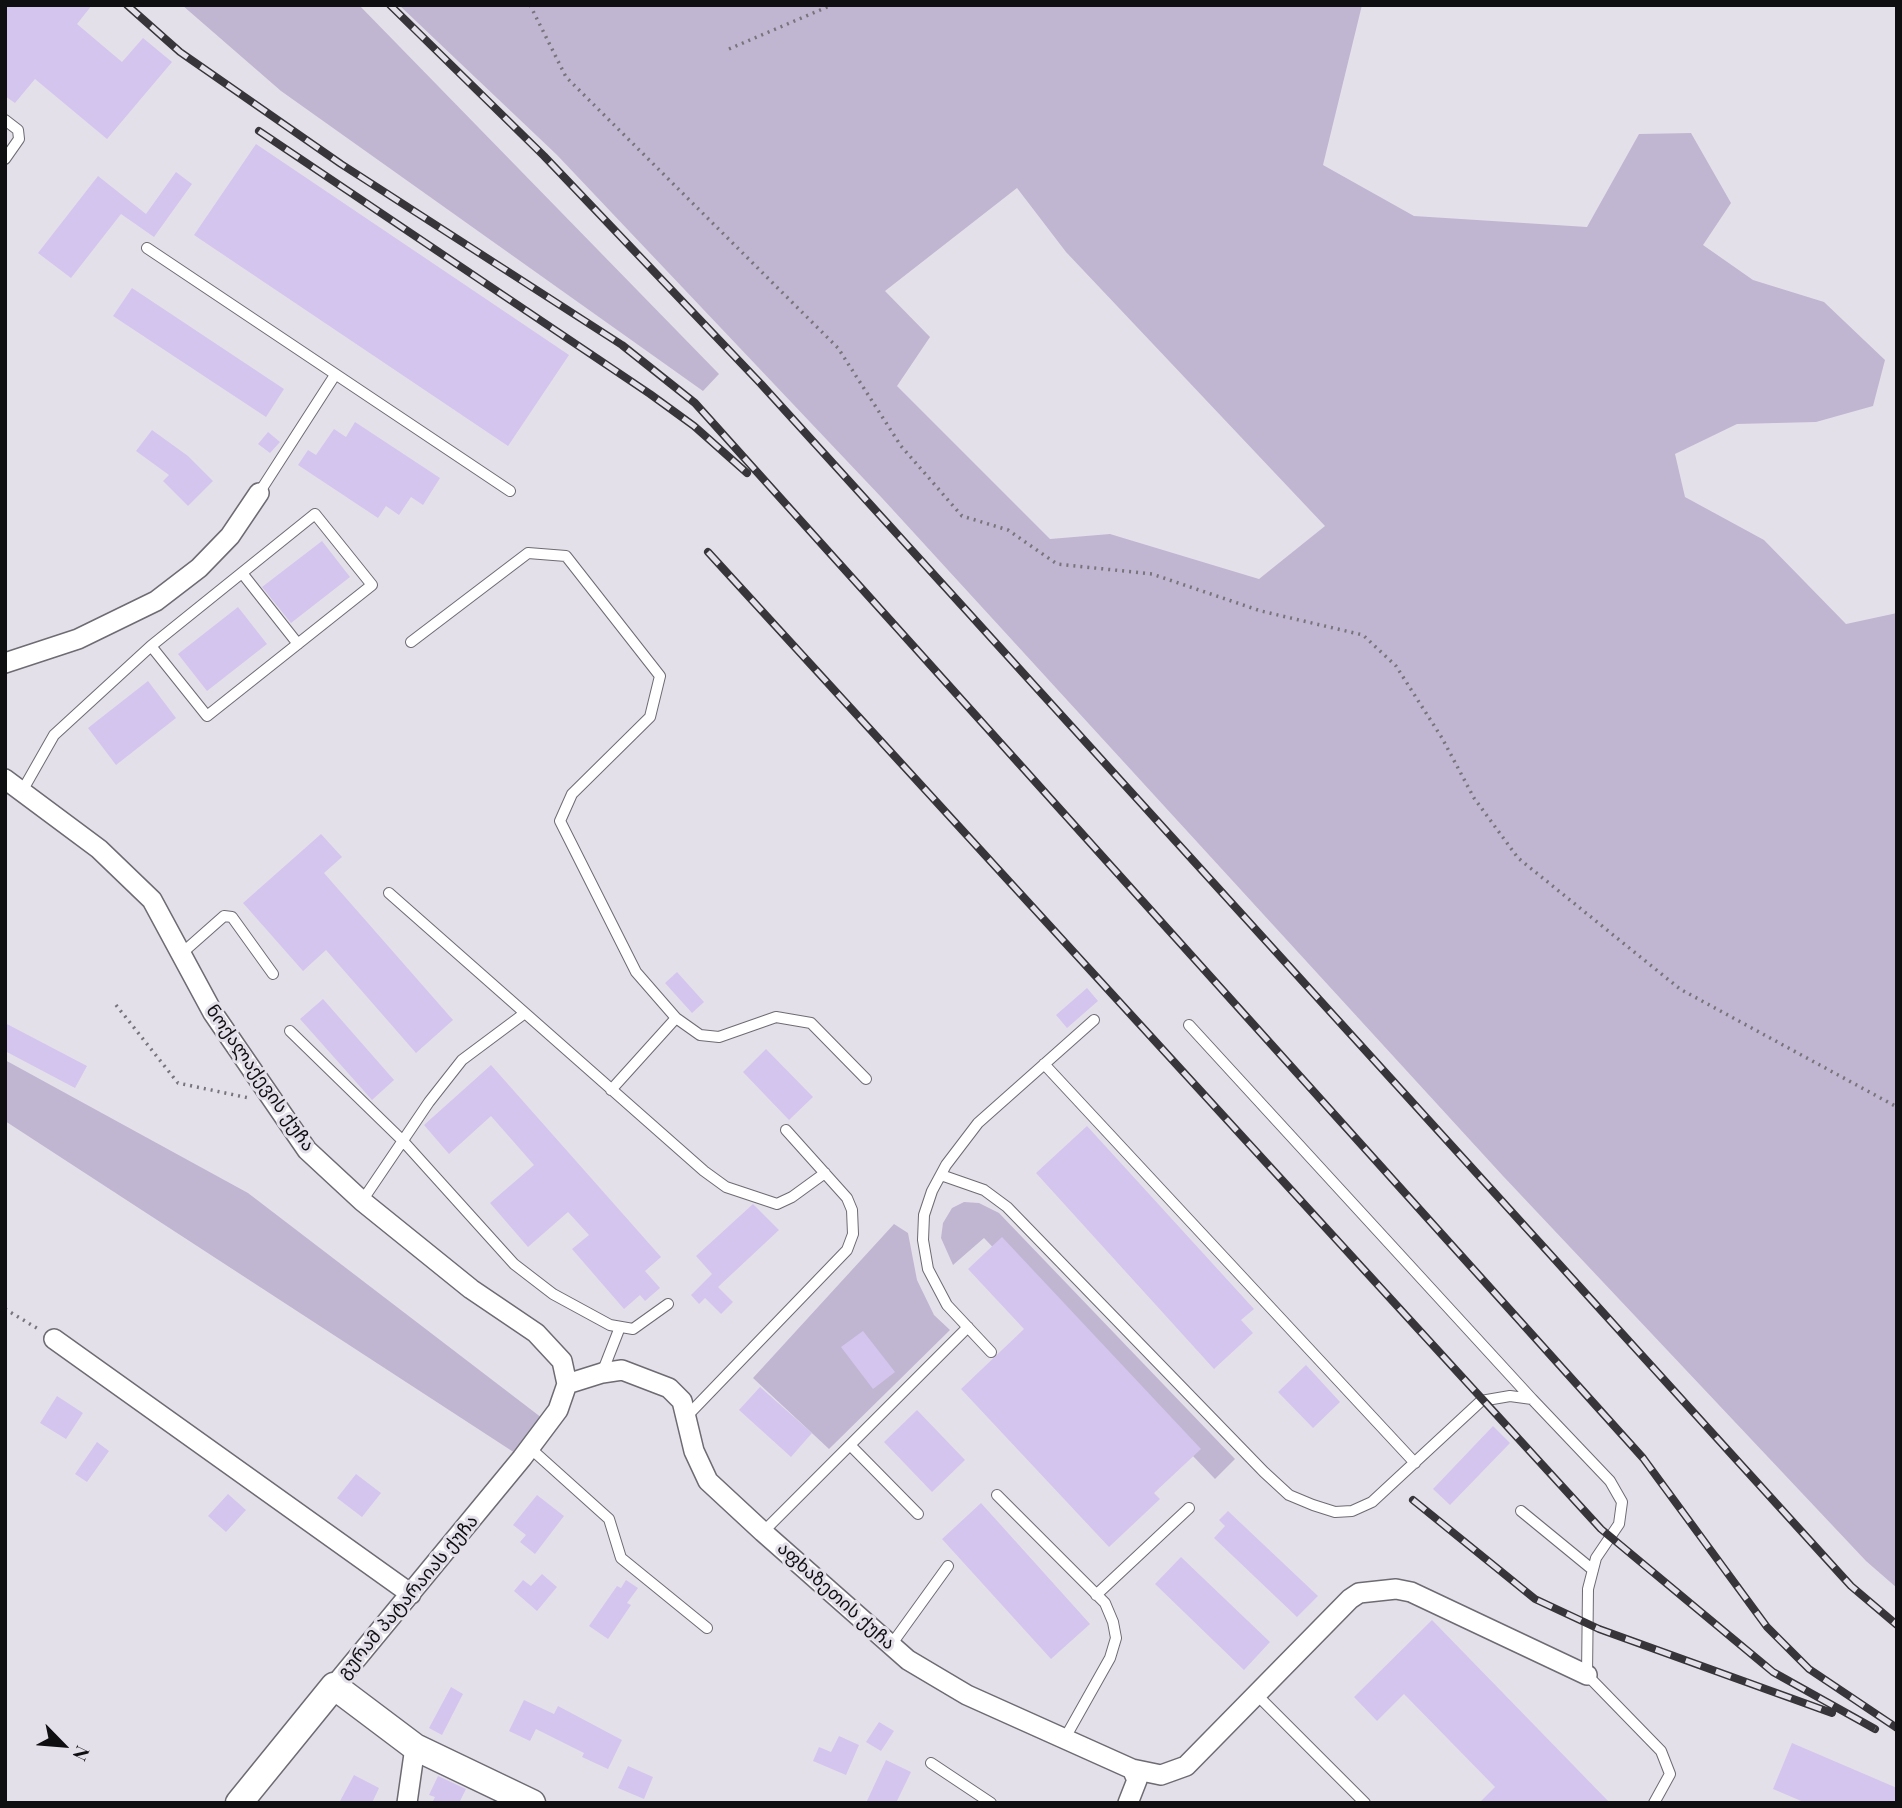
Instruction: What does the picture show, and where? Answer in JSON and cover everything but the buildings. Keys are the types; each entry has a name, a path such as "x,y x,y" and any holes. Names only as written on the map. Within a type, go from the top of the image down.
{"street":[{"path":"5,663 78,639 156,601 199,569 230,536 259,493"},
{"name":"ნოქალაქევის ქუჩა","path":"5,779 20,793 99,849 152,900 213,1013 279,1104 307,1150 362,1201 471,1289 536,1333 562,1361 567,1384"},
{"path":"54,1339 411,1594"},
{"name":"აფხაზეთის ქუჩა","path":"567,1384 622,1370 668,1388 682,1401 688,1415 694,1451 708,1481 908,1660 967,1695 1132,1769 1161,1775 1186,1766 1350,1599 1376,1590 1411,1592 1587,1675"},
{"name":"გურამ პატარაიას ქუჩა","path":"239,1803 530,1448 558,1410 567,1384"},
{"path":"334,1686 415,1747 532,1803"},
{"path":"407,1803 415,1747"},
{"path":"1128,1803 1137,1780 1132,1769"}],"lane":[{"path":"5,120 18,130 19,139 5,159"},
{"path":"147,248 510,491"},
{"path":"259,493 335,375"},
{"path":"20,793 54,735 151,646 315,514 372,585 207,716 151,646"},
{"path":"411,642 528,553 566,556 660,676 650,717 572,794 561,821 636,972 676,1018 700,1035 719,1037 776,1017 811,1023 866,1079"},
{"path":"242,573 298,644"},
{"path":"389,894 704,1171 746,1196 777,1205 825,1173"},
{"path":"181,954 223,916 232,917 273,974"},
{"path":"362,1201 402,1141 463,1060 524,1013"},
{"path":"611,1090 676,1018"},
{"path":"991,1352 947,1305 928,1269 923,1240 924,1215 941,1175 978,1123 1094,1020"},
{"path":"1189,1024 1610,1481 1622,1502 1619,1524 1596,1558 1588,1589 1587,1675 1661,1751 1670,1774 1654,1803"},
{"path":"290,1031 402,1141 514,1264 575,1308 620,1326 633,1329 668,1304"},
{"path":"1044,1064 1415,1463"},
{"path":"688,1415 848,1250 853,1234 852,1210 847,1198 786,1130"},
{"path":"941,1175 984,1190 1007,1207 1289,1494 1335,1512 1352,1511 1372,1502 1481,1401 1510,1396 1532,1399"},
{"path":"602,1373 620,1326"},
{"path":"763,1532 968,1327"},
{"path":"850,1445 918,1514"},
{"path":"530,1448 609,1519 621,1558 707,1628"},
{"path":"997,1495 1105,1603 1116,1638 1110,1658 1065,1738"},
{"path":"1096,1595 1189,1508"},
{"path":"1521,1511 1593,1570"},
{"path":"891,1645 948,1566"},
{"path":"1256,1694 1365,1803"},
{"path":"931,1763 991,1803"}],"path":[{"path":"530,5 566,77 838,348 901,446 962,516 1008,530 1057,564 1152,574 1261,611 1363,635 1396,666 1442,738 1474,798 1518,858 1680,989 1897,1107"},
{"path":"729,49 832,5"},
{"path":"116,1005 178,1083 279,1104"},
{"path":"5,1309 54,1339"}],"shaded area":[{"path":"182,5 359,5 719,374 703,391 281,91"},
{"path":"399,5 1362,5 1323,165 1414,216 1587,227 1639,134 1691,133 1731,203 1703,245 1753,280 1824,302 1885,360 1873,406 1816,422 1737,424 1675,454 1685,497 1764,540 1846,624 1897,613 1897,1588 1866,1561 1503,1176 882,498 557,155","holes":["1017,188 1066,252 1325,526 1259,579 1110,534 1050,539 897,386 930,337 885,291"]},
{"path":"5,1060 248,1193 542,1418 515,1453 5,1121"},
{"path":"964,1202 979,1203 999,1213 1235,1459 1215,1479 984,1238 953,1265 941,1238 943,1223 952,1208"},
{"path":"894,1224 908,1233 917,1280 934,1315 950,1330 829,1449 753,1378"}],"railway":[{"path":"127,5 180,52 341,164 622,345 695,403 1643,1458 1767,1627 1809,1669 1897,1728"},
{"path":"390,5 544,156 761,384 1851,1586 1897,1625"},
{"path":"259,131 650,394 694,426 747,473"},
{"path":"708,552 1601,1529 1773,1672 1875,1729"},
{"path":"1413,1500 1535,1599 1599,1629 1832,1713"}]}
